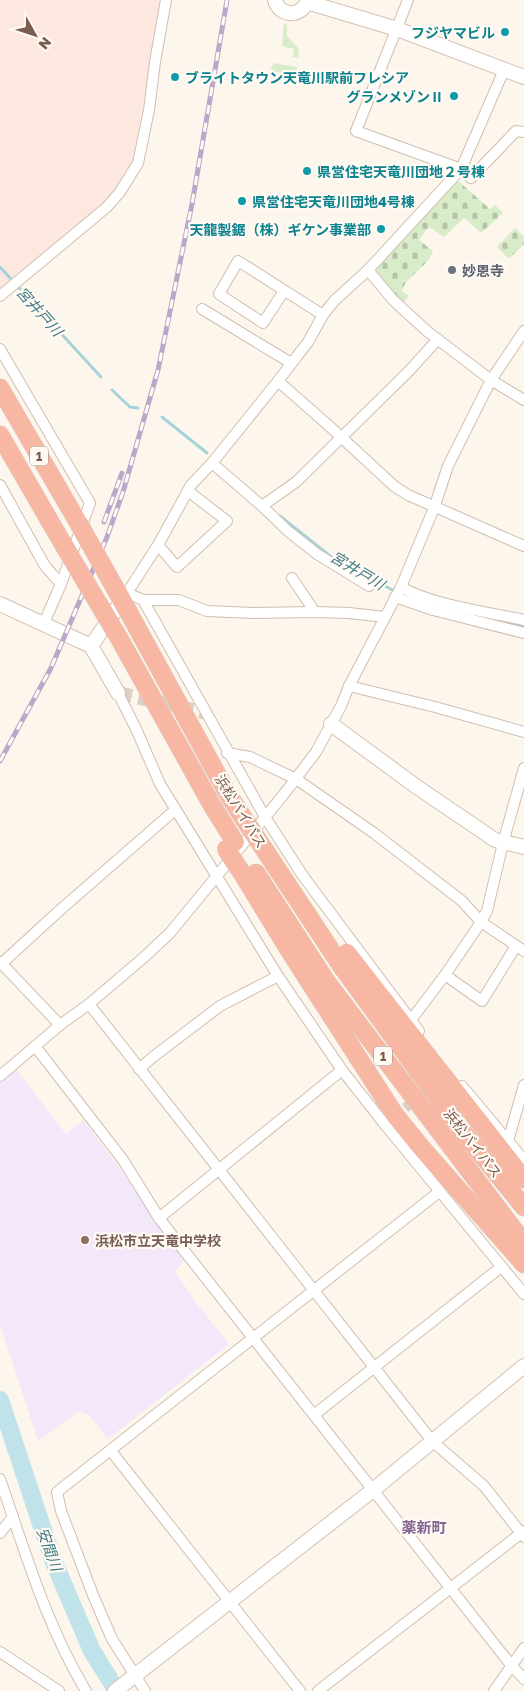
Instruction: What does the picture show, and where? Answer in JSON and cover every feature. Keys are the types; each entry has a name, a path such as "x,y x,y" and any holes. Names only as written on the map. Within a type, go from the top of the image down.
{"highway":[{"name":"浜松バイパス","path":"0,388 129,613 229,796 254,819 266,846 342,967 462,1131 524,1207"},
{"name":"浜松バイパス","path":"0,434 119,638 213,807 230,845 326,981 524,1243"},
{"path":"266,846 357,966 524,1179"},
{"path":"246,868 294,958 400,1111 420,1146 524,1264"}],"street":[{"path":"0,296 107,207 120,192 138,163 149,110 166,0"},
{"path":"275,0 282,11 292,14 302,10 308,1 397,29 524,77"},
{"path":"408,0 356,131 461,169 471,178 516,131 524,132"},
{"path":"91,646 158,545 191,485 212,463 278,381 308,342 323,315 334,301 368,270 461,169 504,70"},
{"path":"284,291 264,323 218,294 238,261 323,315"},
{"path":"368,270 393,300 438,339 491,380 524,400"},
{"path":"202,309 291,363"},
{"path":"0,1076 60,1025 89,1004 142,959 170,932 216,877 254,819 296,779 316,752 398,592 434,508 448,466 491,380 524,331"},
{"path":"264,505 296,482 409,371 438,339"},
{"path":"0,350 90,504 61,584 44,623"},
{"path":"278,381 394,486 434,508 524,546"},
{"path":"212,463 264,505 289,532 317,554 369,586"},
{"path":"0,485 45,566 61,584"},
{"path":"158,545 177,567 227,521 188,491"},
{"path":"292,578 316,612"},
{"path":"398,592 409,592 446,603 524,620"},
{"path":"398,592 433,610 524,632"},
{"path":"127,594 143,600 178,600 207,611 253,613 316,612 385,616"},
{"path":"143,600 227,753 254,819 304,876 449,1074 524,1160"},
{"path":"0,604 91,646 118,693 160,784 278,976 342,1070 439,1192 524,1294"},
{"path":"349,686 435,707 524,732"},
{"path":"331,724 417,787 495,840 524,847"},
{"path":"227,753 250,757 296,779 388,844 462,901 481,922 520,949 482,1001 445,975"},
{"path":"411,1020 445,975 487,910 503,842 524,768"},
{"path":"60,1025 1,963 175,810"},
{"path":"139,1069 220,1006 278,976"},
{"path":"89,1004 432,1441 484,1486 523,1534 318,1691"},
{"path":"35,1046 123,1160 160,1218 253,1339 524,1679"},
{"path":"160,1218 342,1070"},
{"path":"508,1141 524,1084"},
{"path":"354,1085 388,1112 400,1111 394,1124 418,1166"},
{"path":"145,1691 112,1639 61,1511 57,1492 439,1192"},
{"path":"314,1415 501,1267"},
{"path":"115,1691 373,1490 524,1366"},
{"path":"111,1451 300,1691"},
{"path":"0,1480 45,1607 61,1644 86,1691"},
{"path":"0,1533 13,1517"},
{"path":"494,1691 524,1648"},
{"path":"0,1652 59,1691"}],"shaded area":[{"path":"0,0 162,0 133,160 121,183 109,200 0,291"},
{"name":"浜松市立天竜中学校","path":"16,1069 66,1134 83,1120 122,1171 184,1261 175,1272 229,1344 108,1439 90,1416 80,1411 38,1441 0,1325 0,1082"}],"green space":[{"path":"284,23 287,25 287,36 298,48 299,58 293,57 294,49 282,46"},
{"path":"273,63 297,67 295,74 274,72 271,69"},
{"path":"457,180 490,209 495,205 503,213 481,233 464,218 444,237 429,227 419,240 433,251 426,263 404,285 402,291 409,296 404,302 395,295 377,274 376,266"},
{"path":"515,228 524,237 524,244 509,259 497,247"}],"waterway":[{"name":"宮井戸川","path":"0,267 101,377"},
{"name":"宮井戸川","path":"112,390 130,407 138,408"},
{"name":"宮井戸川","path":"162,417 207,453"},
{"name":"宮井戸川","path":"280,516 330,556 396,592"},
{"name":"宮井戸川","path":"483,617 524,627"},
{"name":"安間川","path":"0,1400 53,1560 92,1651 117,1691"}],"tunnel":[{"path":"118,693 206,713"},
{"path":"405,1108 434,1086"}],"railway":[{"path":"0,761 51,668 107,537 123,492 158,370 192,204 227,0"},
{"path":"104,522 122,473"}],"place":[{"name":"フジヤマビル","path":"505,32"},
{"name":"ブライトタウン天竜川駅前フレシア","path":"175,77"},
{"name":"グランメゾンⅡ","path":"454,96"},
{"name":"県営住宅天竜川団地２号棟","path":"307,171"},
{"name":"県営住宅天竜川団地4号棟","path":"242,201"},
{"name":"天龍製鋸（株）ギケン事業部","path":"381,229"},
{"name":"妙恩寺","path":"452,270"},
{"name":"浜松市立天竜中学校","path":"85,1240"}],"district":[{"name":"薬新町","path":"424,1527"}]}
